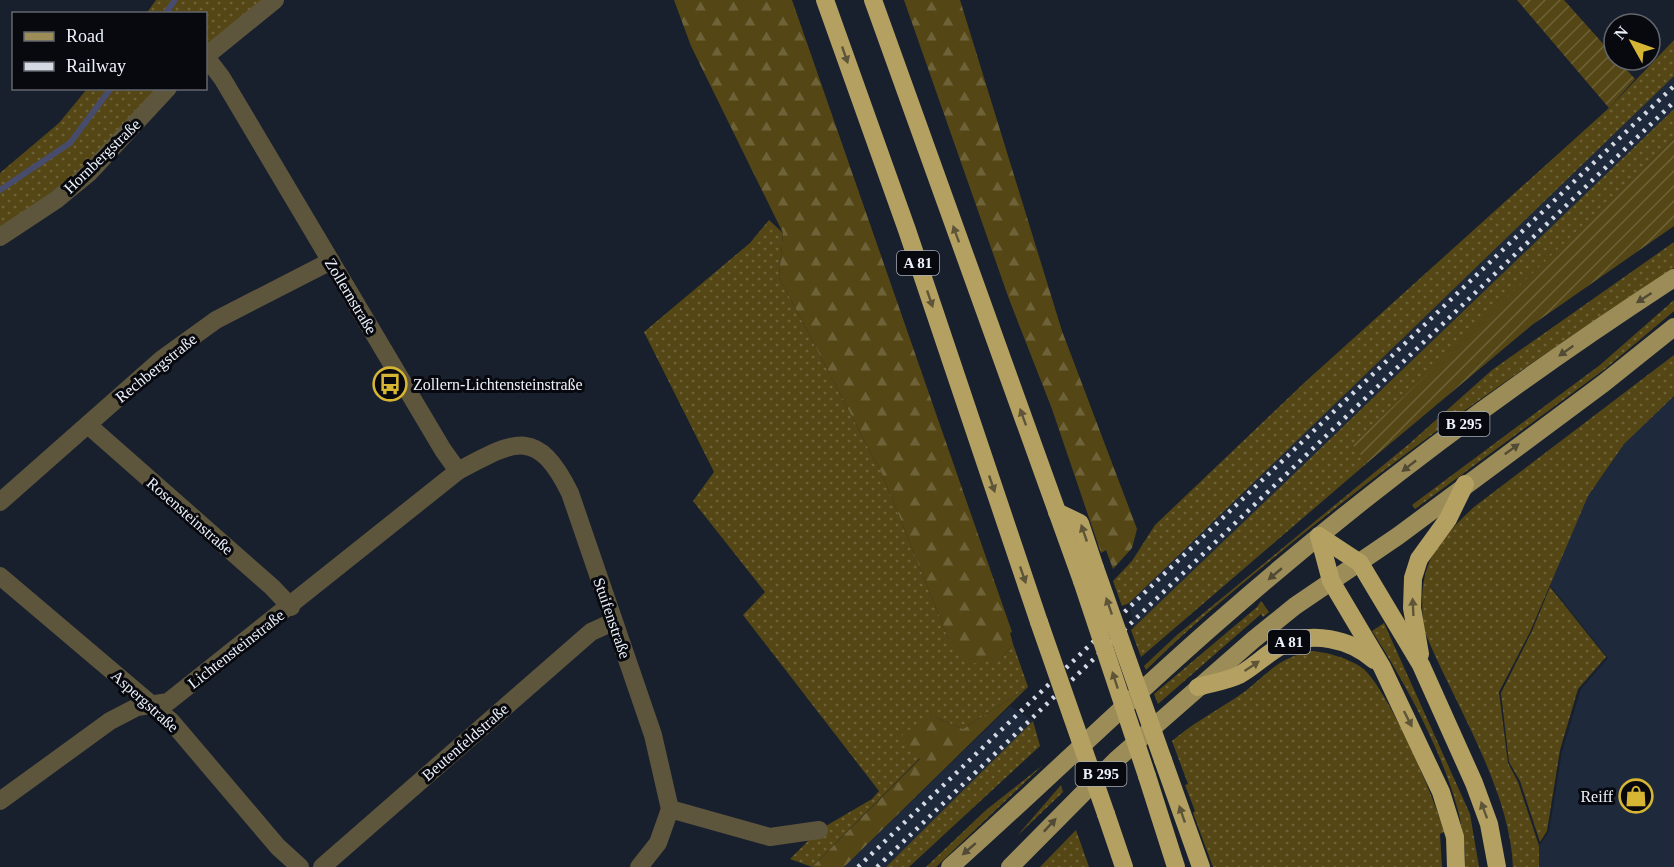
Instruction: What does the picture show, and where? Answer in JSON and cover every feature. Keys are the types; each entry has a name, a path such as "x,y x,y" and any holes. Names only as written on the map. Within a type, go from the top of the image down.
{"highway":[{"name":"A 81","path":"825,0 907,230 1124,867"},
{"name":"A 81","path":"873,0 1082,581 1176,867"},
{"path":"1421,664 1412,608 1413,578 1419,560 1448,519 1465,484"},
{"path":"1057,512 1080,524 1201,867"},
{"name":"A 81","path":"1319,536 1331,581 1382,667 1415,734 1450,816 1455,837 1456,867"},
{"path":"1319,536 1360,563 1421,664 1474,783 1489,824 1497,867"},
{"name":"A 81","path":"1198,687 1237,676 1281,646 1305,638 1324,638 1354,646 1382,667"}],"main road":[{"name":"B 295","path":"950,867 1103,724 1319,536 1467,422 1614,317 1674,278"},
{"name":"B 295","path":"1360,563 1604,383 1674,327"},
{"path":"1331,581 1360,563"},
{"name":"B 295","path":"1010,867 1116,760 1278,620 1331,581"}],"street":[{"path":"207,55 275,0"},
{"name":"Zollernstraße","path":"207,57 222,78 443,450 458,471"},
{"name":"Hornbergstraße","path":"0,237 56,200 90,172 166,90"},
{"name":"Rechbergstraße","path":"0,502 162,359 216,320 331,261"},
{"name":"Rosensteinstraße","path":"88,425 272,587 291,607"},
{"name":"Stuifenstraße","path":"458,471 512,445 526,445 549,458 570,493 652,735 670,809"},
{"name":"Lichtensteinstraße","path":"0,801 110,721 137,707 168,702 291,607 458,471"},
{"name":"Aspergstraße","path":"0,576 171,721 278,847 300,867"},
{"name":"Beutenfeldstraße","path":"322,867 591,632 613,622"},
{"path":"639,867 658,843 670,809 770,837 819,830"}],"shaded area":[{"path":"1674,76 1674,109 1134,627 1129,603"},
{"path":"1674,396 1674,867 1539,867 1539,846 1549,832 1562,752 1581,689 1608,658 1549,584 1588,496 1624,444"},
{"path":"1010,706 1033,721 886,867 844,867"}],"green space":[{"path":"156,0 264,0 207,46 207,12 147,12"},
{"path":"674,0 792,0 1012,632 1010,633 1013,644 1001,659 970,664 948,638 883,476 779,277 783,233 691,46"},
{"path":"904,0 960,0 1062,331 1137,529 1132,548 1113,569 1106,550 1101,553 1052,409 1009,299"},
{"path":"1517,0 1564,0 1602,43 1602,72 1629,72 1635,79 1609,108"},
{"path":"1674,40 1674,76 1129,603 1122,606 1113,581 1132,561 1155,525 1304,383 1609,108 1643,72 1662,72 1662,53"},
{"path":"86,90 156,90 128,124 67,182 0,229 0,173 59,123"},
{"path":"1674,109 1674,138 1354,445 1367,463 1141,657 1131,630"},
{"path":"1674,138 1674,226 1532,325 1367,463 1353,445"},
{"path":"769,220 783,233 779,277 883,476 948,638 1001,659 1013,644 1028,687 963,729 930,715 918,754 920,758 812,867 790,859 819,830 872,799 879,791 743,615 765,592 693,501 714,472 644,332 750,243"},
{"path":"1674,242 1674,268 1528,366 1386,469 1237,588 1181,636 1146,670 1144,666 1177,635 1409,444 1492,370"},
{"path":"1674,300 1674,311 1605,369 1415,509 1412,505 1600,365"},
{"path":"1674,355 1674,396 1624,444 1588,496 1530,632 1499,692 1508,763 1518,782 1539,846 1539,867 1513,867 1510,837 1491,777 1424,630 1422,609 1425,575 1437,548 1474,507"},
{"path":"1550,587 1606,657 1578,689 1560,750 1547,831 1540,842 1520,781 1509,762 1501,693 1532,631"},
{"path":"1261,601 1269,612 1263,617 1261,614 1158,704 1154,694 1257,607"},
{"path":"1384,623 1470,814 1479,867 1465,867 1464,839 1458,809 1447,777 1419,713 1372,631"},
{"path":"1313,651 1338,656 1361,667 1383,696 1409,744 1439,817 1444,832 1440,834 1442,867 1213,867 1193,813 1195,811 1185,785 1188,784 1172,741 1234,699 1279,664 1299,654"},
{"path":"1028,687 844,867 812,867 920,759 902,735 930,715 963,729"},
{"path":"1033,721 1040,746 909,867 886,867"},
{"path":"1043,765 936,867 926,867 986,810"},
{"path":"1061,785 1063,792 1017,836"},
{"path":"1076,830 1089,867 1040,867"}],"waterway":[{"path":"166,12 175,0"},
{"path":"0,190 70,143 110,90"}],"railway":[{"path":"858,867 1674,86"},
{"path":"877,867 1674,102"}],"place":[{"name":"Zollern-Lichtensteinstraße","path":"390,384"},
{"name":"Reiff","path":"1636,796"}]}
